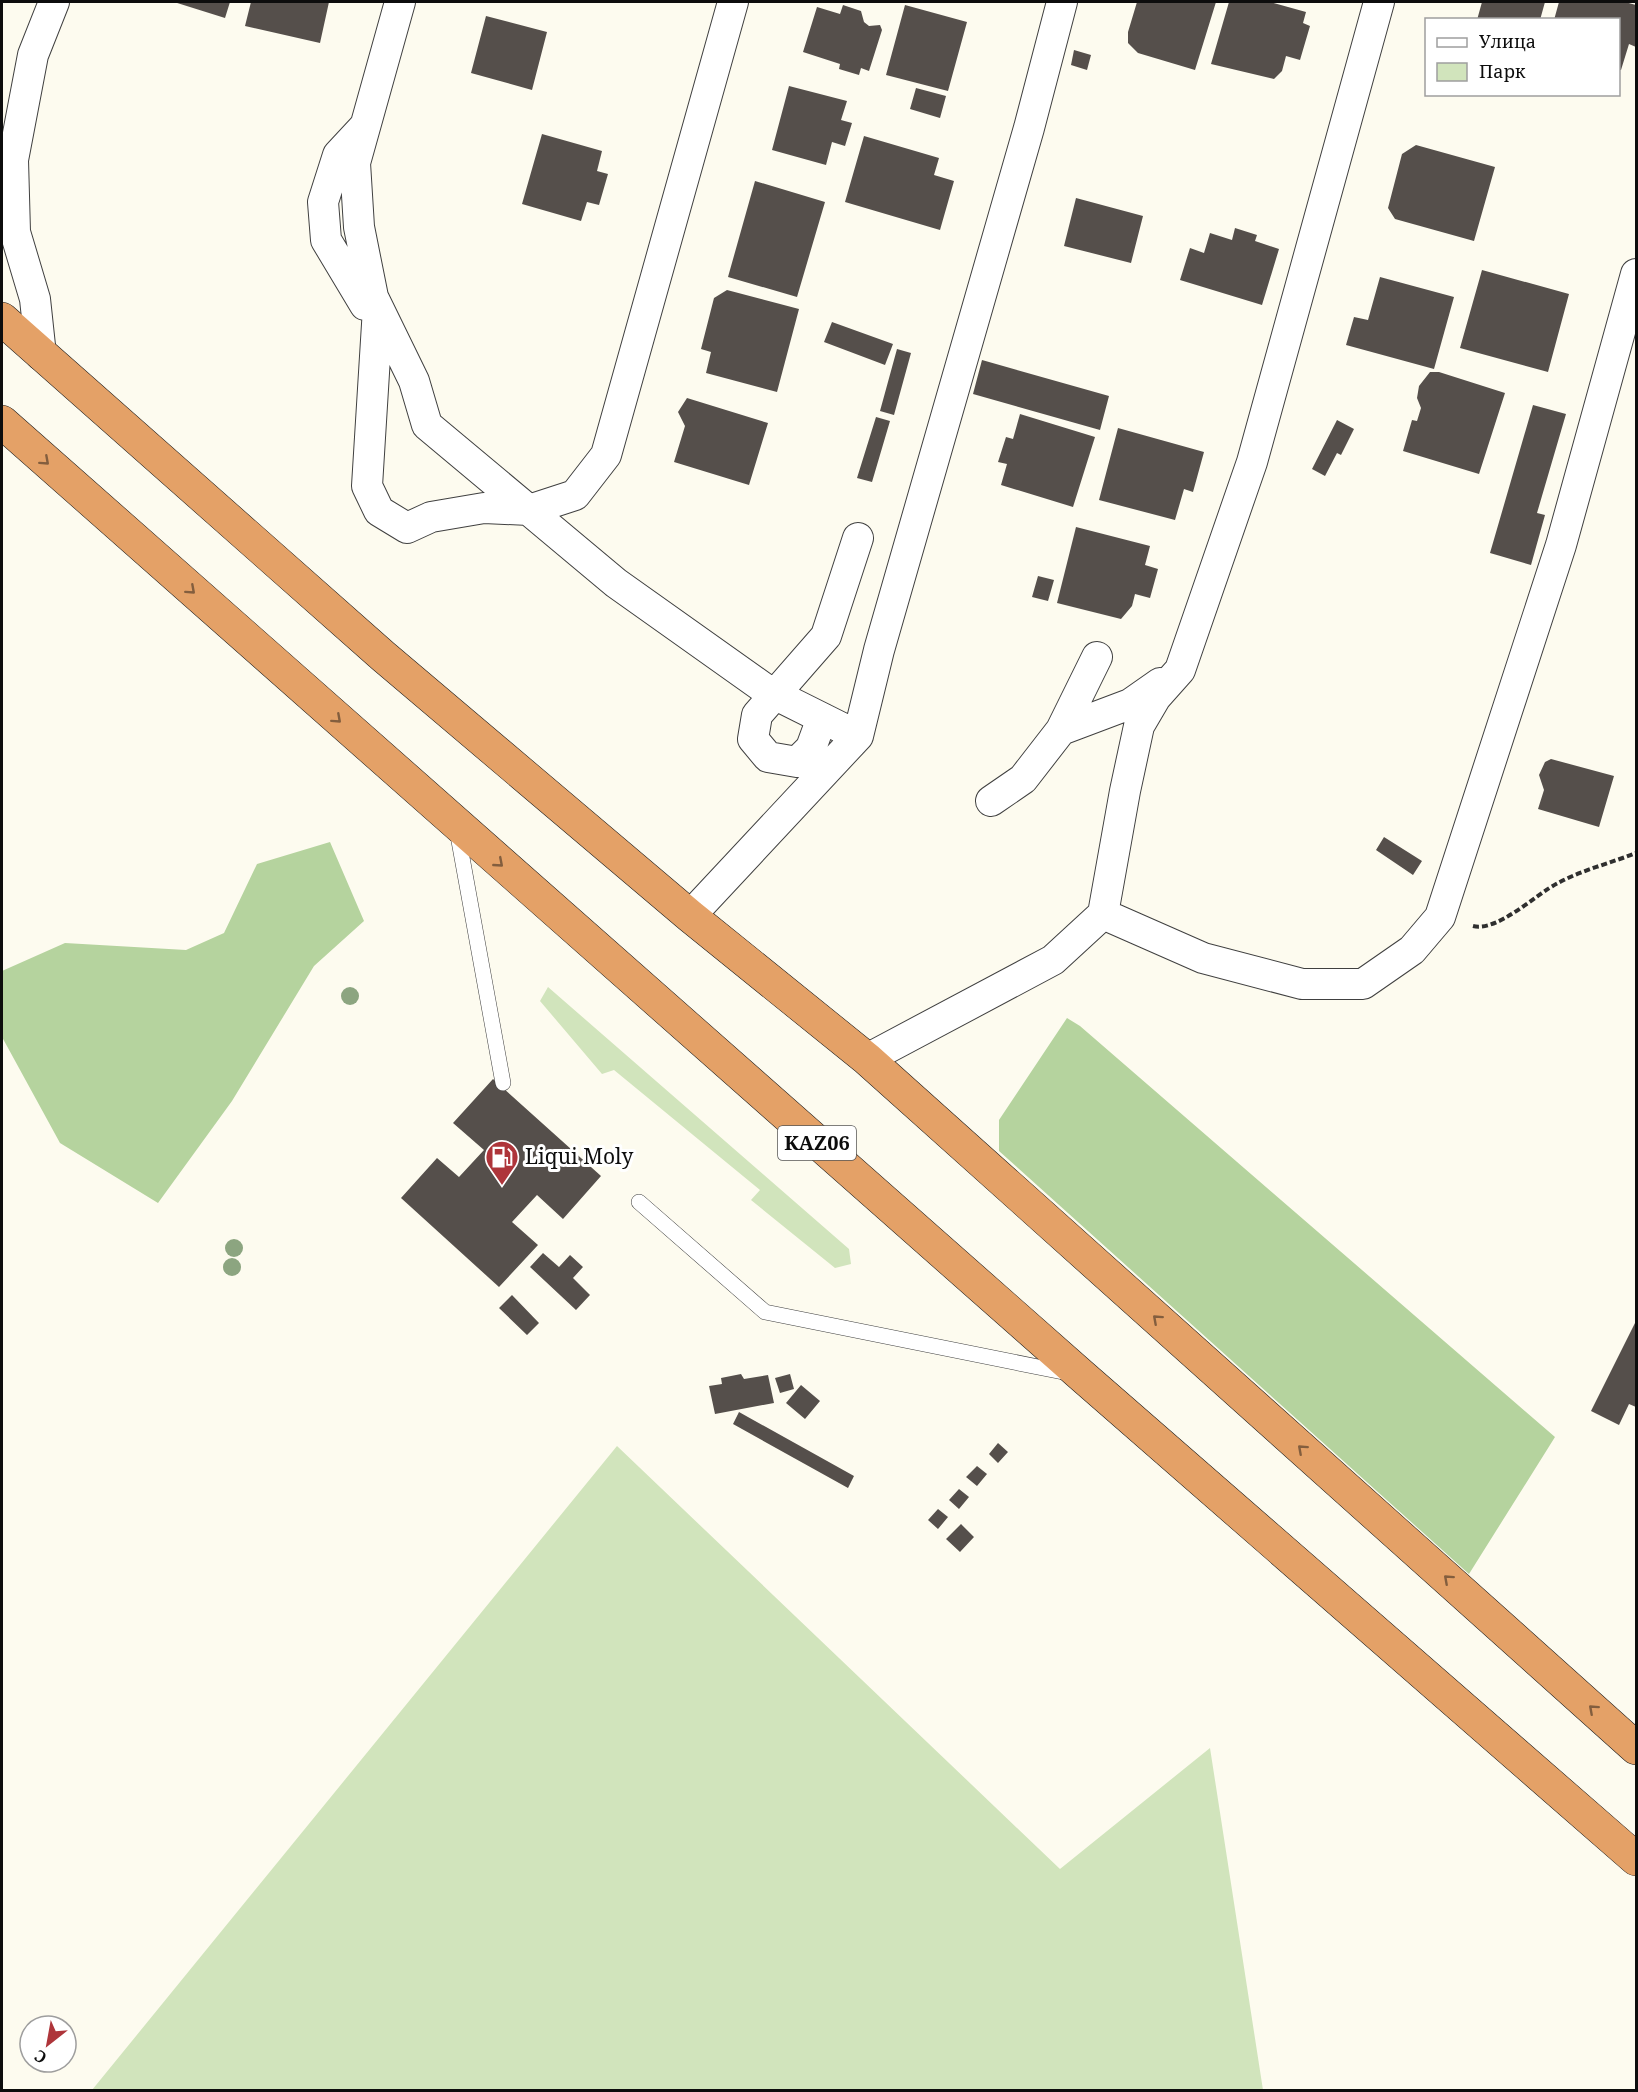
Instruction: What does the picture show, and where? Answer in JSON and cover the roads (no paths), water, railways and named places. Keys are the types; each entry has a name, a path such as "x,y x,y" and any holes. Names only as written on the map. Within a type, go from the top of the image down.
{"highway":[{"path":"2,320 383,656 690,916 867,1059 1636,1748"},
{"name":"KАZ06","path":"2,422 1082,1375 1636,1859"}],"street":[{"path":"41,355 35,299 15,232 13,160 33,55 54,2"},
{"path":"400,2 355,163 359,227 373,297 414,381 427,425 616,583 775,695 858,736"},
{"path":"378,308 367,486 379,511 407,528 431,517 484,508 529,510 575,495 606,455 733,2"},
{"path":"690,916 858,736 879,650 1029,128 1062,2"},
{"path":"867,1059 1053,960 1103,914 1139,726 1156,697 1180,670 1252,462 1378,2"},
{"path":"1103,914 1203,958 1302,984 1364,984 1412,950 1440,917 1561,545 1636,274"},
{"path":"822,718 811,748 797,762 768,757 753,739 757,715 826,636 858,538"},
{"path":"991,801 1023,779 1061,730 1097,657"},
{"path":"1061,730 1130,704 1180,670"}],"lane":[{"path":"456,824 503,1083"},
{"path":"639,1202 765,1312 1082,1375"}],"place":[{"name":"Liqui Moly","path":"502,1186"}]}
